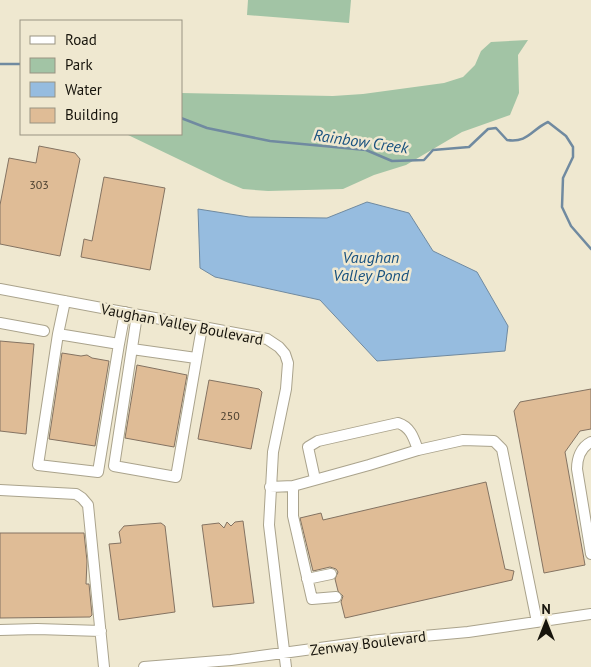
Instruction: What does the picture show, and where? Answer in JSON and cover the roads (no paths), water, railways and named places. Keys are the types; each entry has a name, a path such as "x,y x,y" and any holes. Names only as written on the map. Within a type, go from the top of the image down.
{"street":[{"name":"Vaughan Valley Boulevard","path":"0,289 267,339 279,347 285,354 288,363 286,389 273,452 269,525 286,667"},
{"path":"65,301 58,334 38,465 98,472 125,312"},
{"path":"137,315 114,466 176,477 202,327"},
{"path":"0,323 44,331"},
{"path":"58,334 119,344"},
{"path":"132,349 196,358"},
{"path":"315,479 308,447 318,441 398,423 406,426 418,450"},
{"path":"270,487 293,486 418,450 464,440 494,441 502,449 537,622"},
{"path":"591,442 584,448 577,462 578,482 588,518 591,554"},
{"path":"293,486 293,516 312,599 336,597"},
{"path":"0,490 76,494 88,505 104,667"},
{"path":"307,579 331,574"},
{"name":"Zenway Boulevard","path":"144,667 231,660 591,614"},
{"path":"0,630 101,631"}],"water":[{"name":"Vaughan Valley Pond","path":"367,202 409,213 433,251 477,272 508,326 505,351 377,361 320,300 215,277 200,268 198,209 249,217 327,218"}],"waterway":[{"name":"Rainbow Creek","path":"0,64 20,64"},
{"name":"Rainbow Creek","path":"182,118 207,128 270,141 366,150 392,161 424,160 433,150 469,147 488,129 496,128 507,140 520,140 548,122 566,136 573,147 573,157 563,178 562,207 571,226 591,249"}]}
